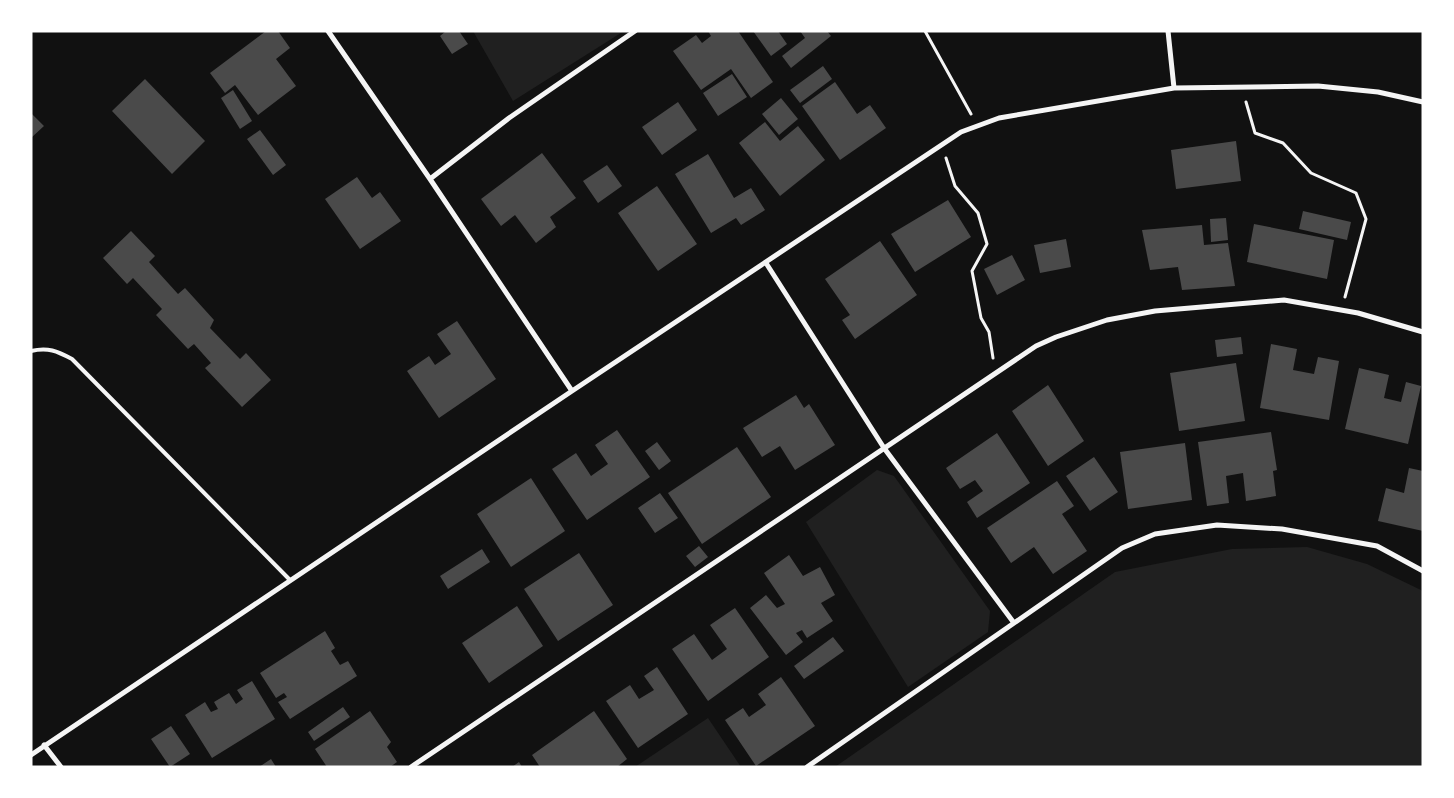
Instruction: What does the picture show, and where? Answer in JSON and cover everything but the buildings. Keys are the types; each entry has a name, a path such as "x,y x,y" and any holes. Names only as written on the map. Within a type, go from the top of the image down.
{"street":[{"path":"328,31 572,391"},
{"path":"430,179 509,118 635,31"},
{"path":"1168,31 1174,88"},
{"path":"31,755 961,132 999,118 1174,88 1318,86 1378,92 1423,102"},
{"path":"766,263 884,448 1014,622"},
{"path":"411,767 1036,346 1056,337 1107,320 1155,311 1284,300 1358,313 1423,332"},
{"path":"807,767 1122,548 1155,534 1217,525 1282,529 1377,546 1423,570"},
{"path":"44,745 61,767"}],"lane":[{"path":"31,351 46,348 58,351 72,358 290,580"}],"path":[{"path":"925,31 978,126"},
{"path":"1242,87 1255,133 1283,143 1311,173 1356,192 1366,219 1341,310"},
{"path":"942,146 955,186 978,213 988,244 972,271 981,318 989,332 996,373"}],"shaded area":[{"path":"473,31 624,31 513,101"},
{"path":"877,470 894,476 990,611 988,632 908,687 806,522"},
{"path":"1307,547 1367,564 1423,591 1423,767 835,767 1115,572 1232,549"},
{"path":"708,718 741,767 635,767"}]}
